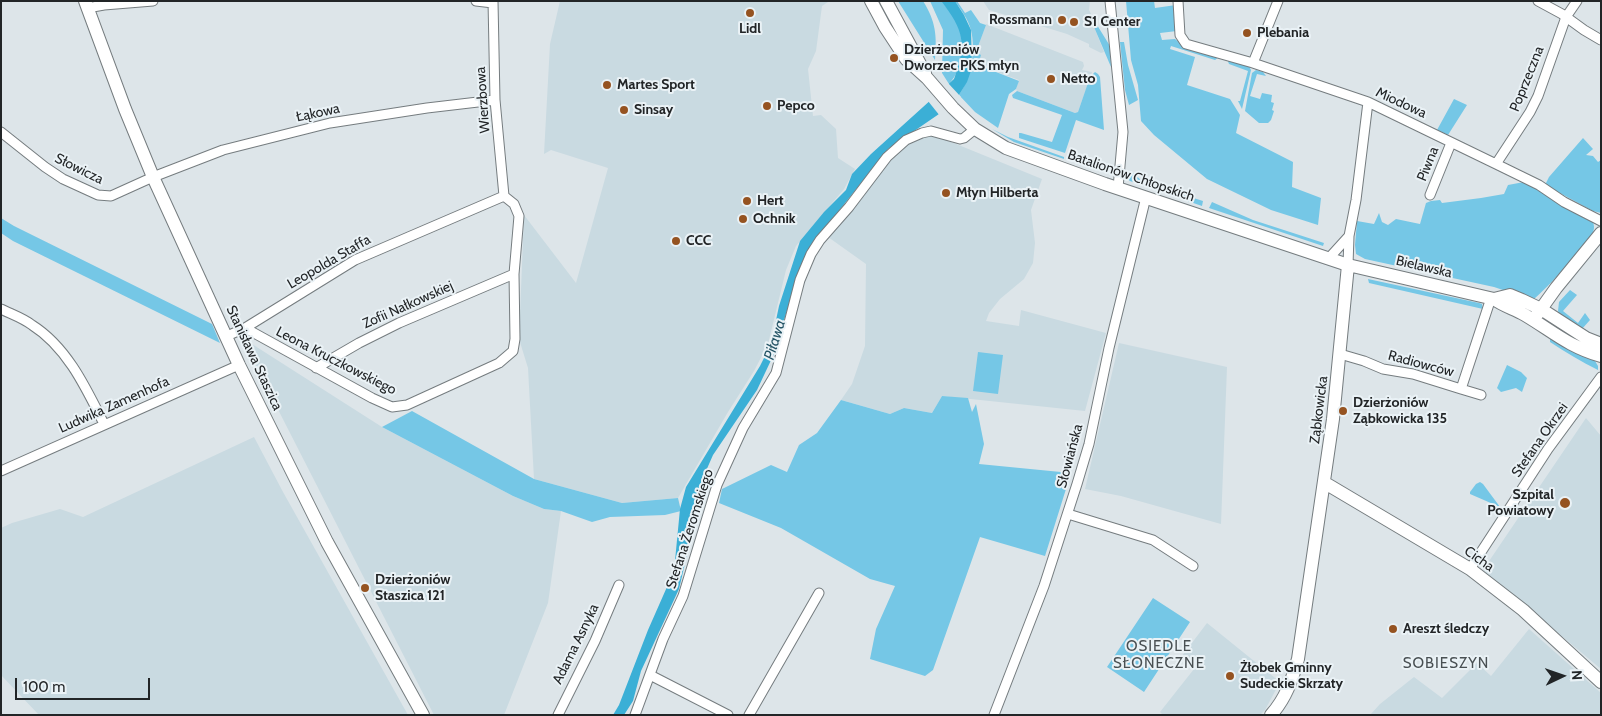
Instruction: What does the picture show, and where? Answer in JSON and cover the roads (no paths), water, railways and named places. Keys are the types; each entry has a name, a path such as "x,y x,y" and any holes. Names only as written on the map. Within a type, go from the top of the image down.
{"main road":[{"name":"Batalionów Chłopskich","path":"871,1 906,59 927,78 952,108 974,129 1006,148 1118,188 1348,264"},
{"name":"Batalionów Chłopskich","path":"886,1 927,78"},
{"name":"Stanisława Staszica","path":"86,5 153,177 239,365 327,542 423,715"},
{"path":"1537,315 1601,233"},
{"name":"Bielawska","path":"1348,264 1492,298 1500,304 1523,313 1537,315 1601,344"},
{"name":"Ząbkowicka","path":"1271,715 1279,706 1291,683 1298,659 1325,483 1348,264"},
{"name":"Bielawska","path":"1537,315 1573,346 1601,356"},
{"name":"Cicha","path":"1325,483 1470,569 1523,610 1601,682"}],"street":[{"path":"86,5 153,1"},
{"path":"476,1 493,2"},
{"path":"1110,1 1123,132 1118,188"},
{"name":"Miodowa","path":"1178,1 1180,35 1186,44 1253,63 1368,102 1496,164 1601,221"},
{"path":"1253,63 1278,1"},
{"path":"1538,1 1601,40"},
{"name":"Poprzeczna","path":"1496,164 1530,112 1538,96 1566,17 1577,1"},
{"name":"Wierzbowa","path":"493,2 496,100 504,196"},
{"name":"Łąkowa","path":"153,177 223,150 330,123 427,108 496,100"},
{"name":"Ząbkowicka","path":"1348,264 1349,236 1356,200 1368,102"},
{"name":"Stefana Żeromskiego","path":"635,715 663,639 683,596 717,485 743,428 776,373 800,280 811,254 820,240 849,207 887,157 906,140 931,131 960,139 964,138 974,129"},
{"name":"Słowicza","path":"1,132 57,175 98,195 111,196 153,177"},
{"name":"Piwna","path":"1430,195 1452,143"},
{"name":"Leona Kruczkowskiego","path":"245,328 316,368 392,407 407,404 499,363 512,351 515,339 514,274 518,216 514,204 504,196"},
{"name":"Leopolda Staffa","path":"227,336 245,328 354,260 504,196"},
{"name":"Słowiańska","path":"994,715 1044,586 1068,514 1088,444 1109,348 1146,197"},
{"path":"1329,258 1349,236"},
{"name":"Zofii Nałkowskiej","path":"316,368 399,323 514,274"},
{"name":"Radiowców","path":"1340,354 1383,369 1413,374 1461,389 1492,298"},
{"path":"1,309 33,325 54,344 75,369 104,424"},
{"name":"Ludwika Zamenhofa","path":"1,470 239,365"},
{"name":"Stefana Okrzei","path":"1470,569 1548,450 1601,377"},
{"path":"1461,389 1481,395"},
{"path":"1068,514 1153,540 1193,566"},
{"name":"Adama Asnyka","path":"558,715 595,641 619,585"},
{"path":"749,715 819,593"},
{"path":"650,675 728,715"}],"water":[{"name":"Piława","path":"941,1 955,1 971,30 972,68 967,82 959,95 939,114 888,149 811,246 794,288 773,356 757,390 713,455 702,480 695,499 690,542 679,589 641,671 633,701 624,715 613,715 619,705 648,630 674,571 680,509 686,487 760,366 771,344 779,306 800,241 824,212 846,190 852,174 871,154 954,79 961,56 961,38 955,20"}],"place":[{"name":"Lidl","path":"750,13"},
{"name":"Rossmann","path":"1062,20"},
{"name":"S1 Center","path":"1074,22"},
{"name":"Plebania","path":"1247,33"},
{"name":"Dzierżoniów Dworzec PKS młyn","path":"894,58"},
{"name":"Netto","path":"1051,79"},
{"name":"Martes Sport","path":"607,85"},
{"name":"Pepco","path":"767,106"},
{"name":"Sinsay","path":"624,110"},
{"name":"Młyn Hilberta","path":"946,193"},
{"name":"Hert","path":"747,201"},
{"name":"Ochnik","path":"743,219"},
{"name":"CCC","path":"676,241"},
{"name":"Dzierżoniów Ząbkowicka 135","path":"1343,411"},
{"name":"Szpital Powiatowy","path":"1565,503"},
{"name":"Dzierżoniów Staszica 121","path":"365,588"},
{"name":"Areszt śledczy","path":"1393,629"},
{"name":"Żłobek Gminny Sudeckie Skrzaty","path":"1230,676"}],"district":[{"name":"OSIEDLE SŁONECZNE","path":"1159,656"},
{"name":"SOBIESZYN","path":"1446,664"}]}
